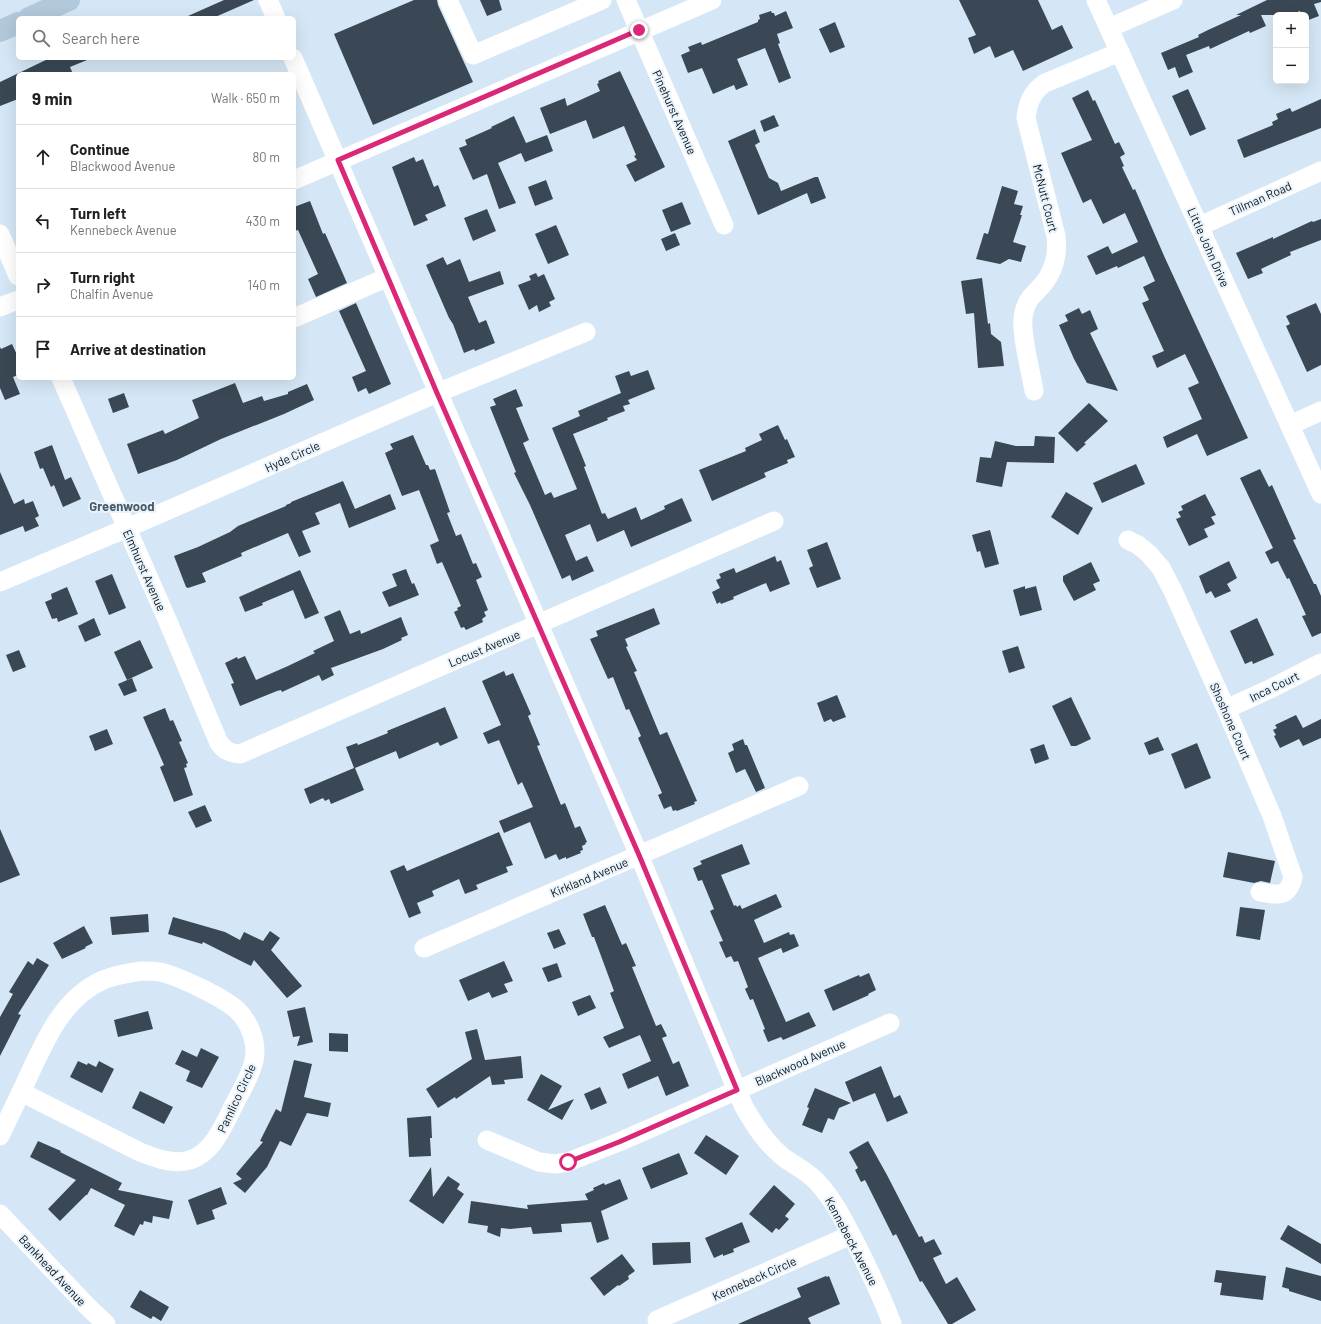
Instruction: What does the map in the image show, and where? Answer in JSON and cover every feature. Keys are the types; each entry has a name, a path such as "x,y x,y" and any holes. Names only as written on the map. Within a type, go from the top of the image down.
{"main road":[{"path":"33,16 69,0"},
{"path":"0,31 16,24"}],"street":[{"path":"268,0 275,16"},
{"path":"448,0 473,55 602,0"},
{"name":"Pinehurst Avenue","path":"626,0 724,225"},
{"path":"296,179 639,30 712,0"},
{"name":"Little John Drive","path":"1096,0 1321,494"},
{"path":"1109,28 1173,0"},
{"name":"McNutt Court","path":"1034,391 1022,326 1024,312 1033,293 1044,283 1052,270 1056,257 1057,245 1026,118 1027,106 1030,98 1038,88 1045,83 1120,52"},
{"name":"Kennebeck Avenue","path":"294,60 437,393 639,855 737,1090 753,1123 767,1141 784,1157 802,1168 818,1183 832,1200 874,1280 892,1324"},
{"name":"Tillman Road","path":"1200,226 1321,171"},
{"path":"0,234 16,271"},
{"path":"296,317 388,277"},
{"path":"0,308 16,301"},
{"name":"Hyde Circle","path":"0,582 437,393 586,332"},
{"name":"Elmhurst Avenue","path":"62,380 169,624 218,741"},
{"path":"1290,425 1321,411"},
{"name":"Locust Avenue","path":"218,741 224,749 231,753 240,754 774,521"},
{"name":"Shoshone Court","path":"1128,540 1138,545 1149,554 1161,568 1173,591 1226,709 1272,816 1293,877 1291,885 1286,891 1279,895 1260,892"},
{"name":"Inca Court","path":"1226,709 1321,663"},
{"name":"Kirkland Avenue","path":"424,948 799,786"},
{"name":"Pamlico Circle","path":"0,1136 21,1092 52,1030 75,999 93,985 104,980 127,973 141,971 160,972 200,987 238,1011 247,1022 254,1038 255,1052 253,1066 219,1135 210,1147 189,1160 176,1162 160,1159 140,1152 21,1092"},
{"name":"Blackwood Avenue","path":"487,1140 539,1162 555,1164 568,1162 619,1142 890,1023"},
{"name":"Bankhead Avenue","path":"0,1214 106,1324"},
{"name":"Kennebeck Circle","path":"657,1320 851,1235"}],"building":[{"path":"224,0 254,0 218,16 188,16"},
{"path":"414,0 437,0 473,82 373,125 334,34"},
{"path":"480,0 499,0 502,10 487,16"},
{"path":"959,0 1038,0 1052,30 1062,25 1073,48 1023,71 1013,50 995,58 990,46 974,54 968,38 976,35"},
{"path":"1267,0 1321,0 1321,2 1314,4 1319,16 1309,20 1309,12 1300,11 1273,12 1273,15 1261,15 1266,26 1250,33 1249,31 1210,49 1209,46 1186,55 1193,72 1179,78 1175,67 1168,70 1161,53 1199,37 1198,35 1241,15 1236,15"},
{"path":"771,11 775,16 786,11 793,28 777,34 780,43 778,44 791,78 779,83 765,48 737,59 748,85 736,90 734,85 713,94 702,68 688,73 681,55 690,51 688,47 701,42 702,45 758,22 760,19 759,15"},
{"path":"835,22 845,47 830,53 819,29"},
{"path":"46,60 87,60 70,67 72,72 21,72"},
{"path":"620,71 665,167 635,182 626,165 637,160 634,156 636,155 624,126 593,139 586,120 550,134 540,108 565,98 567,106 600,91 597,84 599,83 598,81"},
{"path":"16,74 16,100 0,106 0,82"},
{"path":"1188,89 1206,129 1190,136 1172,96"},
{"path":"1088,90 1093,101 1095,100 1115,144 1119,142 1125,154 1120,157 1124,166 1122,167 1133,190 1135,189 1248,438 1207,456 1197,434 1167,448 1163,437 1202,419 1188,388 1199,383 1185,354 1157,368 1152,356 1164,351 1142,303 1149,300 1143,287 1155,281 1144,256 1118,268 1117,266 1096,275 1087,256 1108,246 1112,254 1138,242 1125,213 1103,224 1091,199 1083,203 1061,153 1092,140 1072,98"},
{"path":"1321,99 1321,128 1244,158 1237,140 1273,125 1272,122 1278,119 1276,114 1290,108 1292,112"},
{"path":"774,115 779,126 764,132 760,121"},
{"path":"514,116 526,143 547,135 553,151 525,162 521,153 498,163 516,203 499,209 487,174 473,180 459,148 467,145 465,140"},
{"path":"755,129 760,142 755,145 769,178 778,183 781,191 818,177 826,198 811,204 807,193 758,215 728,141"},
{"path":"414,157 416,162 423,159 434,187 438,185 446,206 425,215 428,220 414,226 392,167"},
{"path":"546,180 553,199 535,206 528,187"},
{"path":"1002,186 1018,191 1014,204 1023,206 1020,215 1022,215 1013,242 1026,246 1021,262 1009,259 1000,264 976,259 984,233 988,234"},
{"path":"310,201 323,234 325,233 347,283 316,297 308,279 318,274 298,230 296,230 296,206"},
{"path":"682,202 691,224 671,232 662,210"},
{"path":"487,209 496,231 473,241 464,218"},
{"path":"1321,219 1321,240 1290,252 1291,255 1261,269 1263,273 1248,279 1236,253 1273,237 1273,239 1312,221"},
{"path":"556,225 569,255 548,264 535,234"},
{"path":"675,233 680,245 666,251 661,239"},
{"path":"443,257 447,265 460,259 469,282 500,271 504,284 468,297 479,323 486,320 495,343 475,351 474,349 464,353 453,324 426,265"},
{"path":"536,273 538,277 544,274 555,299 549,302 551,306 539,312 537,305 529,310 518,285 531,280 529,276"},
{"path":"982,278 988,324 990,323 991,334 1001,342 1004,366 978,368 974,313 966,314 961,281"},
{"path":"356,303 391,384 369,394 366,388 358,392 352,377 366,371 339,311"},
{"path":"1316,303 1321,314 1321,365 1307,372 1286,326 1290,324 1286,316"},
{"path":"1079,308 1082,314 1090,310 1098,329 1090,333 1118,391 1087,383 1074,359 1059,325 1068,321 1065,315"},
{"path":"12,344 16,353 16,376 13,377 20,394 5,400 0,388 0,347 1,349"},
{"path":"648,370 655,389 628,400 630,404 623,406 625,411 607,418 608,420 573,434 586,466 584,467 602,514 605,513 608,519 636,507 641,520 665,509 664,506 682,498 692,521 631,547 624,530 597,542 590,524 565,535 576,561 587,556 594,571 572,581 570,575 562,579 530,505 514,473 516,472 490,407 496,405 493,399 516,389 523,406 516,408 529,440 523,443 545,495 551,492 554,498 577,489 552,428 580,416 578,411 621,393 615,376 629,371 631,376"},
{"path":"235,383 243,403 262,396 264,401 288,394 288,392 307,384 314,400 284,414 221,439 177,460 138,474 127,444 163,430 165,434 199,418 192,400"},
{"path":"124,393 129,407 113,413 108,399"},
{"path":"1089,403 1108,421 1084,443 1086,444 1077,452 1058,433"},
{"path":"778,425 785,440 787,439 795,457 787,460 788,463 764,473 766,477 712,501 699,470 746,451 745,448 762,440 759,434"},
{"path":"413,435 426,465 428,465 430,470 435,469 450,512 447,513 456,536 461,534 473,564 476,563 482,577 476,580 488,610 484,612 486,616 482,619 483,622 466,630 464,627 461,628 454,612 461,606 442,562 437,564 430,545 439,541 419,490 402,496 385,453 393,449 390,444"},
{"path":"1035,436 1055,437 1054,463 1007,462 1002,487 976,482 980,457 991,458 995,441 1016,446 1034,446"},
{"path":"52,445 65,480 71,477 81,499 63,507 54,485 51,487 43,468 40,469 34,452"},
{"path":"1136,464 1145,484 1102,503 1093,483"},
{"path":"1260,469 1269,487 1272,485 1296,539 1293,540 1321,596 1321,633 1312,637 1302,616 1306,615 1289,578 1287,579 1278,561 1271,564 1265,552 1273,548 1240,478"},
{"path":"0,472 14,504 24,499 25,504 33,501 39,516 35,518 39,526 25,532 23,526 0,535"},
{"path":"343,481 355,509 390,494 396,509 349,528 340,503 315,513 320,524 302,531 311,552 299,557 288,533 241,553 242,556 202,573 206,582 188,588 186,587 174,556 198,547 230,532 238,526 286,506 291,502"},
{"path":"1066,492 1093,508 1078,535 1051,517"},
{"path":"1205,494 1216,515 1211,517 1215,524 1204,529 1208,537 1189,546 1176,519 1181,517 1178,512 1183,510 1181,506"},
{"path":"990,530 999,564 985,568 980,551 977,552 972,535"},
{"path":"827,542 841,579 817,588 809,568 813,566 807,550"},
{"path":"775,556 777,562 781,560 790,584 770,592 766,583 733,597 734,599 717,604 712,592 720,588 716,580 721,578 719,574 734,568 736,573"},
{"path":"1229,561 1237,578 1227,584 1231,591 1215,598 1211,591 1206,594 1199,576"},
{"path":"1091,562 1100,581 1093,584 1096,590 1074,601 1063,581 1063,576"},
{"path":"406,569 412,584 414,583 419,595 389,607 382,592 397,586 392,574"},
{"path":"300,570 319,613 305,619 293,590 245,612 239,597"},
{"path":"112,574 126,608 109,615 95,581"},
{"path":"1025,586 1025,589 1036,586 1042,610 1020,616 1013,590"},
{"path":"67,587 78,614 58,622 57,618 52,619 45,602 52,599 51,594"},
{"path":"654,608 660,624 625,639 628,646 626,647 637,671 634,672 660,735 667,732 697,801 694,802 695,804 677,811 673,811 671,806 664,809 658,795 662,793 638,738 641,736 629,709 626,710 613,677 608,679 590,639 598,636 596,631"},
{"path":"340,610 350,634 360,630 361,634 401,617 408,635 401,638 402,640 383,649 331,668 334,675 322,681 319,675 282,692 281,690 277,691 240,706 231,684 234,683 225,663 237,657 238,659 245,656 256,680 288,666 315,653 313,651 334,641 324,617"},
{"path":"94,618 101,635 85,642 78,626"},
{"path":"1257,618 1274,655 1253,664 1252,661 1245,664 1230,631"},
{"path":"140,640 153,668 127,680 114,652"},
{"path":"1018,646 1025,668 1009,673 1002,651"},
{"path":"19,650 26,667 13,672 6,655"},
{"path":"504,671 506,676 513,673 531,714 528,716 540,745 537,746 561,805 565,803 575,828 580,826 587,842 582,846 583,850 580,851 581,853 566,859 566,857 559,860 556,854 545,859 530,822 504,833 499,821 533,807 522,782 518,785 499,740 488,744 483,733 501,725 482,681"},
{"path":"132,678 137,691 124,696 118,684"},
{"path":"837,695 846,717 833,722 831,719 824,722 817,703"},
{"path":"1071,697 1091,739 1076,746 1071,746 1052,706"},
{"path":"445,707 458,738 440,746 438,742 399,759 396,751 355,768 364,790 331,804 329,799 325,801 323,798 310,804 304,789 354,768 346,747 357,743 358,745 388,733 387,731"},
{"path":"165,708 170,721 173,720 182,741 179,742 188,763 186,764 187,767 184,768 193,795 174,802 160,767 164,765 143,717"},
{"path":"1296,715 1303,728 1321,719 1321,738 1303,746 1299,739 1280,748 1274,736 1276,735 1273,730 1277,728 1275,725"},
{"path":"107,729 113,744 95,751 89,736"},
{"path":"1158,737 1164,750 1149,755 1144,743"},
{"path":"743,739 765,788 756,792 745,769 736,773 728,753 734,750 732,744"},
{"path":"1197,743 1211,778 1185,789 1171,754"},
{"path":"1044,744 1049,759 1035,764 1030,749"},
{"path":"205,805 212,821 196,828 188,812"},
{"path":"0,829 20,875 0,883"},
{"path":"499,832 513,865 506,867 508,872 476,885 478,889 465,894 459,879 432,891 434,896 417,903 421,913 409,918 390,871 404,865 407,871"},
{"path":"742,844 750,864 721,875 734,906 736,905 737,907 740,905 742,909 776,894 782,907 754,920 764,943 789,932 790,935 794,934 799,946 783,953 781,948 758,958 786,1022 809,1012 816,1026 783,1040 781,1037 768,1042 763,1030 765,1029 753,999 750,1000 745,989 748,987 738,961 734,962 731,956 726,958 719,942 723,941 710,911 714,909 702,880 698,881 693,868 702,864 700,861"},
{"path":"1228,852 1275,861 1270,883 1261,881 1254,883 1223,877"},
{"path":"605,905 622,945 626,943 636,966 632,967 656,1026 661,1024 667,1036 662,1038 673,1064 679,1061 689,1086 666,1096 658,1076 628,1089 622,1074 651,1061 640,1035 609,1048 603,1037 624,1028 610,993 614,991 594,937 592,937 583,914"},
{"path":"1240,907 1265,910 1260,940 1236,936"},
{"path":"148,914 149,932 112,935 110,917"},
{"path":"173,917 225,932 240,940 244,932 263,941 270,931 280,938 271,950 302,986 287,998 254,960 251,966 203,942 202,944 168,934"},
{"path":"84,926 93,943 85,947 86,948 62,959 53,943"},
{"path":"559,929 566,944 554,949 547,933"},
{"path":"37,958 49,965 18,1014 21,1015 0,1056 0,1017 13,994 9,992 28,961 33,965"},
{"path":"504,961 513,981 504,984 508,992 492,998 489,992 468,1001 459,980"},
{"path":"557,963 562,977 548,982 542,968"},
{"path":"869,973 876,990 868,994 869,995 833,1011 824,990 859,975 860,977"},
{"path":"590,995 596,1008 578,1016 572,1002"},
{"path":"305,1007 313,1042 297,1046 300,1036 293,1037 287,1011"},
{"path":"148,1011 153,1029 118,1037 114,1020"},
{"path":"477,1029 485,1060 521,1056 523,1078 504,1080 505,1084 492,1085 490,1076 456,1099 455,1097 438,1108 426,1089 472,1059 465,1032"},
{"path":"329,1033 348,1034 348,1052 329,1051"},
{"path":"201,1048 219,1057 202,1088 186,1081 190,1071 175,1064 182,1050 197,1057"},
{"path":"294,1060 312,1064 304,1097 331,1103 328,1117 307,1113 291,1146 280,1141 267,1167 245,1193 233,1183 242,1179 236,1174 263,1142 260,1141 276,1109 281,1112"},
{"path":"78,1061 87,1065 88,1063 96,1067 99,1061 114,1069 102,1093 70,1077"},
{"path":"881,1066 894,1098 900,1095 908,1113 887,1122 875,1093 853,1102 845,1082"},
{"path":"541,1074 562,1086 548,1110 574,1099 562,1120 527,1100"},
{"path":"600,1087 607,1103 591,1110 584,1094"},
{"path":"815,1088 851,1103 839,1108 834,1120 828,1118 822,1133 802,1125 809,1108 807,1107"},
{"path":"140,1091 173,1107 164,1124 132,1108"},
{"path":"431,1116 431,1156 409,1157 407,1118"},
{"path":"706,1135 739,1156 726,1175 694,1153"},
{"path":"38,1141 61,1151 60,1152 122,1183 118,1190 173,1201 169,1219 153,1216 152,1223 144,1221 143,1225 140,1224 134,1236 114,1226 125,1205 91,1188 87,1195 60,1221 48,1209 76,1180 30,1157"},
{"path":"868,1141 919,1237 922,1236 925,1243 934,1239 942,1254 933,1258 946,1284 957,1277 976,1310 952,1324 948,1324 922,1281 920,1282 896,1234 893,1236 865,1180 861,1182 855,1170 858,1168 849,1152"},
{"path":"679,1153 688,1174 651,1189 642,1168"},
{"path":"431,1167 433,1197 448,1176 460,1184 457,1189 464,1194 443,1224 409,1201"},
{"path":"620,1179 628,1199 601,1211 609,1239 597,1243 591,1222 561,1224 562,1232 533,1234 531,1227 510,1229 501,1228 500,1237 487,1232 488,1226 468,1223 471,1201 528,1209 527,1205 588,1200 585,1194 594,1190 593,1188 604,1183 605,1185"},
{"path":"774,1185 795,1204 785,1216 789,1219 779,1230 776,1228 772,1233 749,1214"},
{"path":"221,1187 227,1204 212,1210 215,1219 197,1225 188,1200"},
{"path":"742,1222 750,1242 733,1249 734,1252 723,1256 723,1254 714,1258 705,1238"},
{"path":"1288,1225 1321,1244 1321,1264 1280,1239"},
{"path":"690,1242 691,1263 653,1265 652,1243"},
{"path":"622,1254 635,1271 628,1276 629,1279 619,1286 618,1285 604,1296 590,1278"},
{"path":"1286,1267 1321,1276 1321,1301 1289,1291 1289,1289 1282,1287"},
{"path":"1216,1270 1266,1276 1263,1300 1220,1295 1222,1283 1214,1282"},
{"path":"829,1276 840,1304 808,1318 811,1324 738,1324 801,1297 797,1288"},
{"path":"140,1290 169,1307 161,1321 153,1316 151,1319 130,1307"}],"district":[{"name":"Greenwood","path":"122,506"}],"route":[{"path":"568,1162 619,1142 737,1090 639,855 437,393 338,160 639,30"}]}
